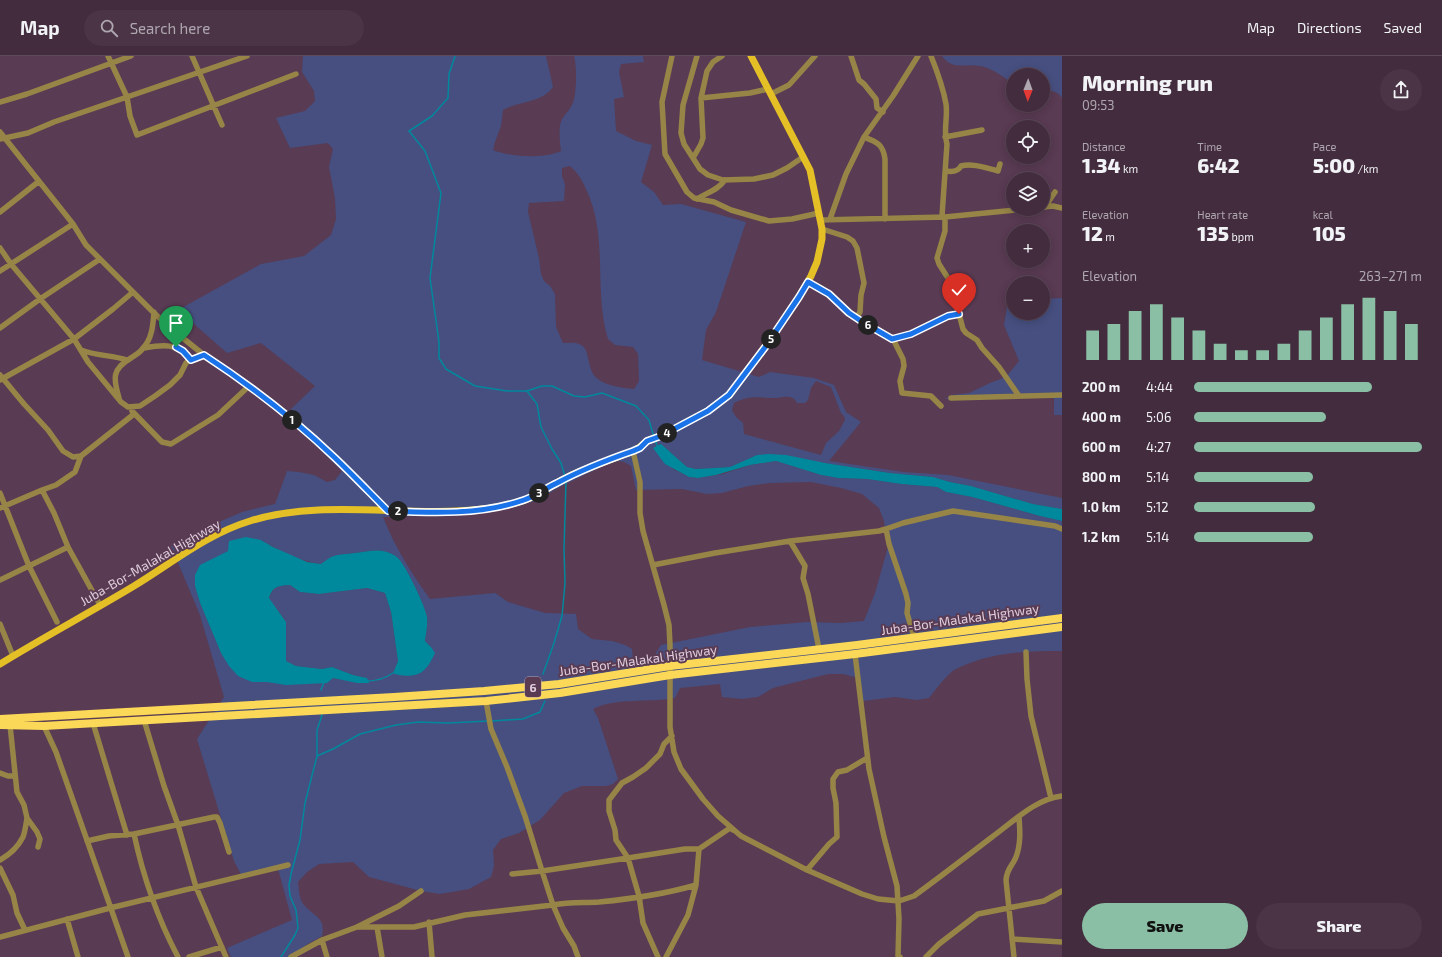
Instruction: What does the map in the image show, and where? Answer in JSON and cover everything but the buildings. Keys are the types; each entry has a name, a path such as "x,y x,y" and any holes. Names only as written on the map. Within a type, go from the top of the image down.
{"highway":[{"name":"Juba-Bor-Malakal Highway","path":"0,719 484,691 559,684 670,666 819,649 1062,618"},
{"name":"Juba-Bor-Malakal Highway","path":"0,725 44,726 93,722 486,701 560,693 670,675 855,654 1062,627"}],"main road":[{"name":"Juba-Bor-Malakal Highway","path":"0,664 134,586 206,540 223,531 251,521 298,512 348,510 417,512 462,511 504,506 530,498 574,474 640,448 647,441 661,436 708,411 729,395 766,346 808,282 817,262 822,239 820,217 810,170 751,56"}],"street":[{"path":"108,56 127,97 130,116 137,135 296,74"},
{"path":"0,102 131,56"},
{"path":"192,56 222,124"},
{"path":"3,139 28,133 54,122 247,56"},
{"path":"672,56 662,102 664,154 688,192 694,198 714,202 730,210 768,221 820,217 830,219 885,219 1006,211"},
{"path":"697,56 683,105 681,133 684,144 700,169 708,175 725,180 754,180 773,175 787,168 803,157"},
{"path":"693,158 702,144 703,138 701,98 707,71 713,62 722,56"},
{"path":"701,98 769,91 789,86 815,56"},
{"path":"851,56 859,80 876,99 877,108 883,112"},
{"path":"830,219 846,174 864,137 883,112 918,56"},
{"path":"931,56 939,77 946,103 946,171 943,216 945,231 937,258 939,264 953,286 959,301 959,314 963,329 966,333 977,340 1020,396"},
{"path":"945,137 982,130"},
{"path":"0,132 3,139 73,224 86,245 133,292 169,327 204,355 282,411 329,452 388,511"},
{"path":"864,137 875,142 883,149 885,159 885,219"},
{"path":"946,171 954,172 959,170 961,166 965,165 975,165 998,171 1000,164"},
{"path":"697,199 706,193 720,188 725,180"},
{"path":"0,212 38,182"},
{"path":"1050,199 1055,192"},
{"path":"1050,207 1062,208"},
{"path":"0,272 73,224"},
{"path":"822,229 847,237 853,241 857,248 864,283 860,312 856,318"},
{"path":"0,248 74,339 88,362 121,402 128,407 162,442 171,444 218,415 249,386"},
{"path":"0,328 100,259"},
{"path":"808,282 829,294 856,318 892,339 903,359 904,366 900,381 902,393 931,396 942,406"},
{"path":"81,456 73,457 64,451 48,430 1,378 74,339 114,309 133,292"},
{"path":"121,402 116,388 115,375 119,367 127,360 141,352 144,348 153,326 154,312"},
{"path":"892,339 911,334 942,319 959,314"},
{"path":"144,348 163,346 176,347 183,351 191,360"},
{"path":"80,349 90,354 127,360"},
{"path":"128,407 140,406 170,385 180,375 186,363 204,355"},
{"path":"952,398 1062,395"},
{"path":"2,507 56,484 75,472 81,456 134,414"},
{"path":"633,451 640,482 640,513 669,625 672,736 674,752 681,769 703,799 718,816 741,836 807,870"},
{"path":"42,490 54,513 68,547 100,605"},
{"path":"0,493 2,507 56,622"},
{"path":"653,565 715,552 790,541 879,531 903,523 953,512 1055,526 1062,529"},
{"path":"886,529 889,544 906,594 908,603 907,613 914,637"},
{"path":"790,541 804,566 803,578 808,594 819,649"},
{"path":"0,580 68,547"},
{"path":"0,624 13,656"},
{"path":"1026,652 1031,716 1051,798"},
{"path":"855,654 867,758 884,837 897,886 898,956 900,957"},
{"path":"486,701 491,729 525,816 553,905 578,957"},
{"path":"144,720 196,886 226,957"},
{"path":"93,722 128,834"},
{"path":"10,725 18,792 24,805 27,818 40,839 38,847"},
{"path":"44,726 56,752 128,957"},
{"path":"658,957 643,923 639,896 628,858 616,840 616,830 609,811 610,800 622,783 646,768 660,754 664,744 672,736"},
{"path":"807,870 828,844 837,837 836,803 833,779 838,772 847,770 867,758"},
{"path":"0,773 8,776 15,776"},
{"path":"512,874 685,849 699,849 730,828 780,858 862,894 878,899 898,901 914,896 1037,805 1051,798 1062,796"},
{"path":"87,840 134,834 216,817 220,823 229,852"},
{"path":"1014,957 1006,880 1007,871 1016,857 1021,837 1019,817"},
{"path":"0,860 7,856 23,836 27,818"},
{"path":"134,834 142,865 166,935 178,957"},
{"path":"666,957 688,916 696,885 699,849"},
{"path":"0,937 196,886 237,878 288,865"},
{"path":"0,868 13,895 17,913 24,930"},
{"path":"357,927 414,926 465,915 570,902 604,901 682,889 696,885"},
{"path":"291,957 322,940 357,927 399,906 421,891"},
{"path":"926,957 939,944 978,914 1044,901 1062,891"},
{"path":"67,919 78,957"},
{"path":"429,922 432,957"},
{"path":"378,927 382,957"},
{"path":"1012,939 1062,942"},
{"path":"322,940 327,957"},
{"path":"189,957 222,948"}],"shaded area":[{"path":"303,56 546,56 553,87 537,99 503,110 501,126 493,150 517,156 537,156 554,154 561,151 561,123 574,101 576,88 574,56 643,56 644,62 621,64 619,72 624,97 614,99 616,131 636,141 652,145 641,182 654,192 663,205 681,204 746,222 716,312 706,330 702,360 759,377 770,372 814,378 834,385 846,412 861,422 829,461 904,472 948,475 1062,498 1062,509 1033,504 971,486 933,477 890,473 805,460 757,455 730,467 696,469 687,467 670,452 673,469 689,477 698,478 723,474 750,465 776,461 821,475 838,478 867,479 937,487 946,492 972,497 1062,521 1062,651 1013,653 988,657 976,661 954,670 929,698 917,700 895,697 863,701 858,678 843,674 828,674 773,688 758,697 742,699 722,697 720,684 680,688 675,698 602,705 593,709 598,718 618,779 613,784 606,786 582,786 564,793 540,820 519,833 501,839 493,850 494,866 491,877 469,889 440,894 421,891 369,877 353,862 319,864 307,872 298,882 303,904 321,921 323,930 322,936 306,945 296,957 231,957 227,948 292,920 277,865 243,878 234,861 197,739 224,697 200,615 171,546 201,530 242,512 275,504 287,471 314,475 327,482 335,480 342,471 312,442 291,409 315,386 261,343 227,353 178,310 261,264 304,256 331,235 336,219 335,198 329,167 333,149 328,143 290,148 276,118 305,111 315,101 314,91 302,72","holes":["570,166 578,174 593,207 599,244 601,301 608,339 615,345 633,347 638,354 639,381 634,389 610,385 598,379 591,370 586,350 583,346 576,343 563,343 556,327 555,294 550,286 544,281 541,274 539,258 528,212 529,203 564,201 565,184 562,176 562,168","816,381 831,387 845,420 839,431 826,443 821,455 744,434 743,423 736,417 732,410 734,403 743,399 761,397 789,397 797,403 805,403 808,400 811,388","618,461 624,462 631,466 636,490 682,489 707,494 722,493 748,486 770,483 811,482 862,494 879,508 884,521 888,547 875,593 864,621 840,623 807,622 750,627 661,645 654,656 633,659 632,649 625,645 612,641 592,639 578,629 576,614 545,613 508,602 495,593 430,599 404,560 392,539 383,517 457,514 519,506 541,499 554,490 608,464","261,540 290,555 305,561 321,564 331,557 343,554 376,550 392,554 400,561 423,604 427,617 425,641 431,647 393,673 398,661 391,612 385,593 367,588 319,594 300,592 290,585 282,586 274,589 269,599 286,622 285,661 296,666 322,669 332,667 353,675 367,678 252,682 221,653 200,603 195,586 216,558 228,551"]},
{"path":"942,56 1062,56 1062,98 1054,91 1050,90 1050,68 1006,68 1006,79 989,69 980,66 960,66 946,61"},
{"path":"1062,298 1062,415 1054,415 1054,396 945,399 952,395 969,393 1006,377 1019,361 1004,325 1006,313 1006,320 1050,320 1050,299"},
{"path":"661,444 687,467 696,469 730,467 757,455 769,454 786,455 825,463 890,473 933,477 971,486 1033,504 1062,509 1062,521 972,497 946,492 937,487 867,479 838,478 821,475 776,461 750,465 716,475 698,478 689,477 665,464 653,448"},
{"path":"246,537 261,540 307,562 321,564 334,556 371,551 387,552 397,557 409,576 426,612 427,623 425,641 435,653 429,665 420,673 413,675 404,676 393,673 398,661 391,612 385,593 367,588 319,594 300,592 290,585 276,587 272,591 269,598 286,622 286,661 296,666 322,669 332,667 353,675 367,678 369,683 357,683 333,678 327,683 286,685 267,682 252,682 238,676 229,666 221,653 200,603 195,586 195,575 200,565 228,551 229,541"}],"waterway":[{"path":"455,56 449,74 448,98 432,116 409,131 425,151 441,193 430,278 439,342 439,358 446,369 475,386 507,391 527,391 542,386 552,386 574,396 585,397 602,393 636,406 649,420 654,437"},
{"path":"527,391 537,404 541,427 561,463 565,476"},
{"path":"655,440 658,448"},
{"path":"543,674 562,616 565,583 564,549 566,481"},
{"path":"367,681 374,681 387,677 393,673"},
{"path":"321,690 324,682"},
{"path":"492,721 523,719 540,712 545,701"},
{"path":"281,957 298,928 296,910 290,896 289,885 300,840 305,803 317,756 317,730 322,715"},
{"path":"317,756 360,734 396,725 418,722 448,723 488,721"}],"route":[{"path":"176,347 183,351 191,360 204,355 282,411 334,457 388,511 462,511 504,506 525,500 574,474 640,448 647,441 661,436 708,411 729,395 766,346 808,282 829,294 849,313 892,339 917,332 948,316 959,314"}]}
